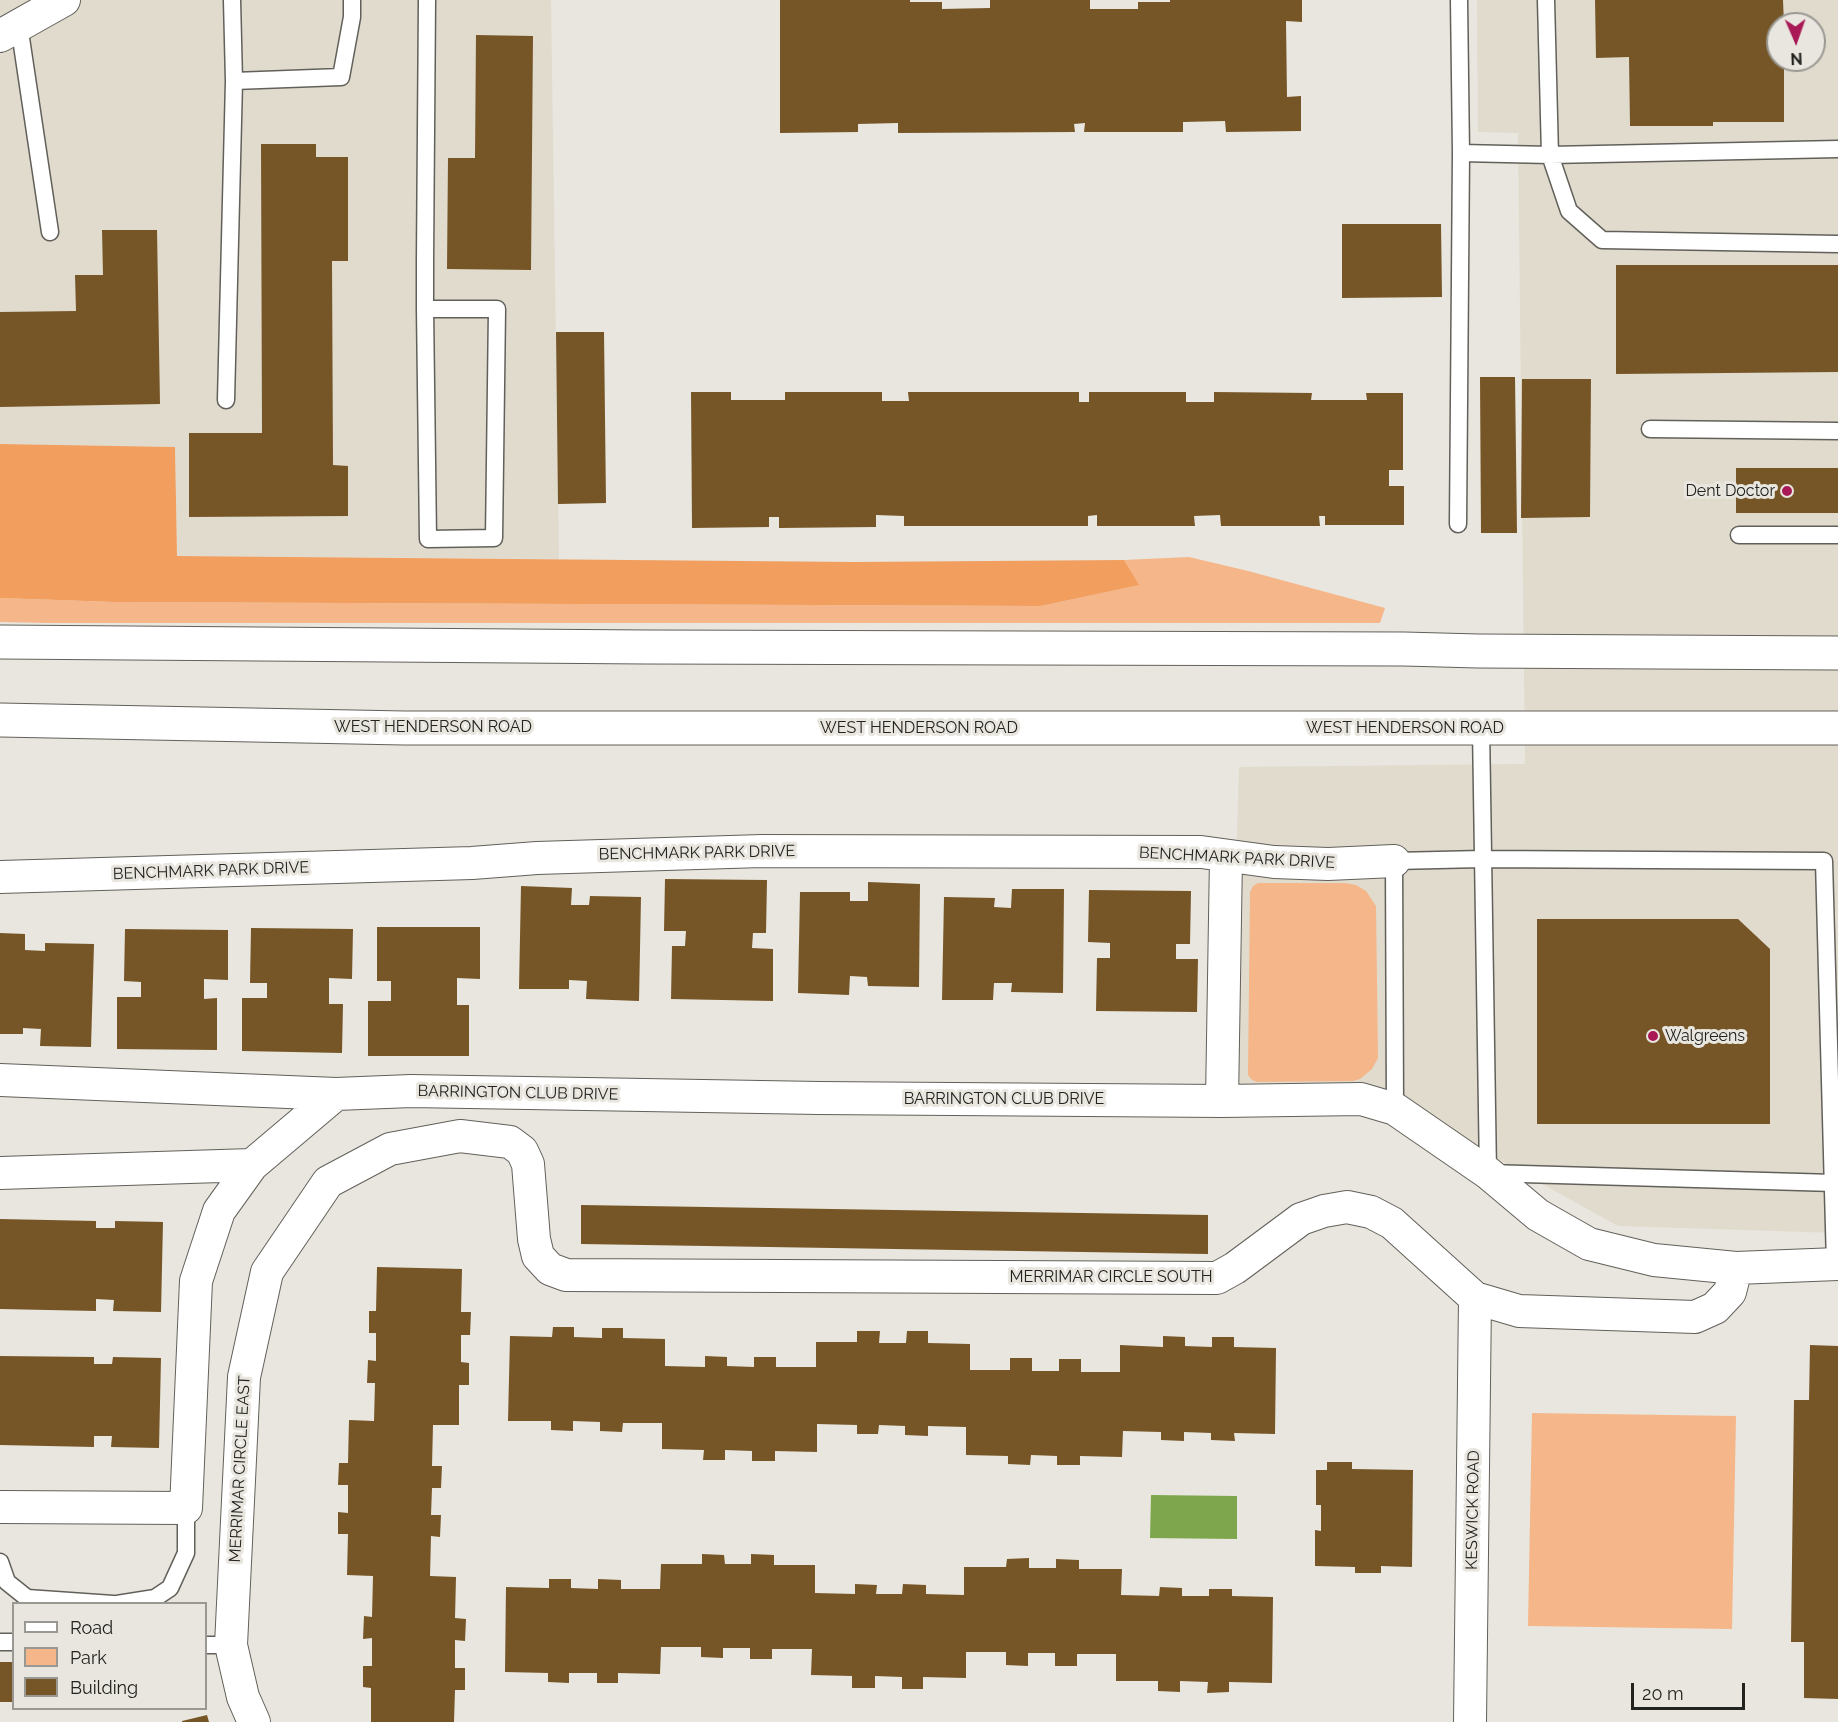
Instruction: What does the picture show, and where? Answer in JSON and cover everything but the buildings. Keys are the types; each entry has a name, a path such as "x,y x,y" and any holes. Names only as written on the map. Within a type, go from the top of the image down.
{"main road":[{"path":"0,642 1838,653"},
{"name":"WEST HENDERSON ROAD","path":"0,720 404,728 1838,728"}],"street":[{"path":"10,31 64,0"},
{"name":"BENCHMARK PARK DRIVE","path":"0,877 460,863 762,850 1201,852 1285,863 1394,861"},
{"path":"1222,1101 1226,857"},
{"path":"0,1080 336,1094"},
{"name":"BARRINGTON CLUB DRIVE","path":"336,1094 411,1091 831,1098 1222,1101 1361,1099 1395,1109 1488,1173 1538,1215 1589,1244 1654,1260 1736,1268"},
{"path":"0,1507 186,1508 196,1281 219,1211 252,1165 336,1094"},
{"name":"MERRIMAR CIRCLE EAST","path":"254,1722 218,1645 244,1377 267,1272 328,1182 390,1149 459,1136 510,1142"},
{"name":"MERRIMAR CIRCLE SOUTH","path":"510,1142 522,1151 528,1164 534,1239 538,1256 550,1269 566,1275 1217,1278 1235,1268 1301,1219 1324,1211 1347,1207 1371,1212 1392,1223 1475,1298 1519,1311 1695,1317 1715,1308 1730,1292 1736,1268"},
{"path":"0,1173 252,1165"},
{"path":"1736,1268 1836,1264"},
{"name":"KESWICK ROAD","path":"1470,1722 1475,1298"}],"lane":[{"path":"226,400 234,81 232,0"},
{"path":"234,81 341,76 352,17 352,0"},
{"path":"425,309 497,309 495,538 428,539 425,309 427,0"},
{"path":"1458,524 1461,153 1459,0"},
{"path":"1546,0 1551,155 1569,211 1602,240 1838,244"},
{"path":"10,31 50,232"},
{"path":"1461,153 1551,155 1838,149"},
{"path":"1650,429 1838,431"},
{"path":"1739,535 1838,535"},
{"path":"1481,728 1488,1173 1834,1183"},
{"path":"1395,1109 1394,861 1482,859 1824,861 1836,1264"},
{"path":"131,1602 155,1599 170,1588 186,1553 186,1508"},
{"path":"0,1562 7,1582 27,1598 86,1602"}],"shaded area":[{"path":"0,0 551,0 559,559 177,556 175,447 0,444"},
{"path":"1477,0 1838,0 1838,1233 1618,1226 1367,1087 1230,1084 1239,767 1525,764 1518,133 1478,132"},
{"path":"0,444 175,447 177,556 854,562 1124,560 1139,585 1041,606 114,602 0,598"},
{"path":"1151,1495 1237,1496 1237,1539 1150,1538"}],"green space":[{"path":"1189,557 1385,608 1380,623 0,622 0,598 114,602 1041,606 1138,585 1124,560"},
{"path":"1258,883 1356,885 1366,891 1376,906 1378,1058 1372,1069 1360,1079 1257,1082 1248,1075 1250,892"},
{"path":"1532,1413 1736,1416 1732,1629 1528,1626"}],"place":[{"name":"Dent Doctor","path":"1787,491"},
{"name":"Walgreens","path":"1653,1036"}]}
